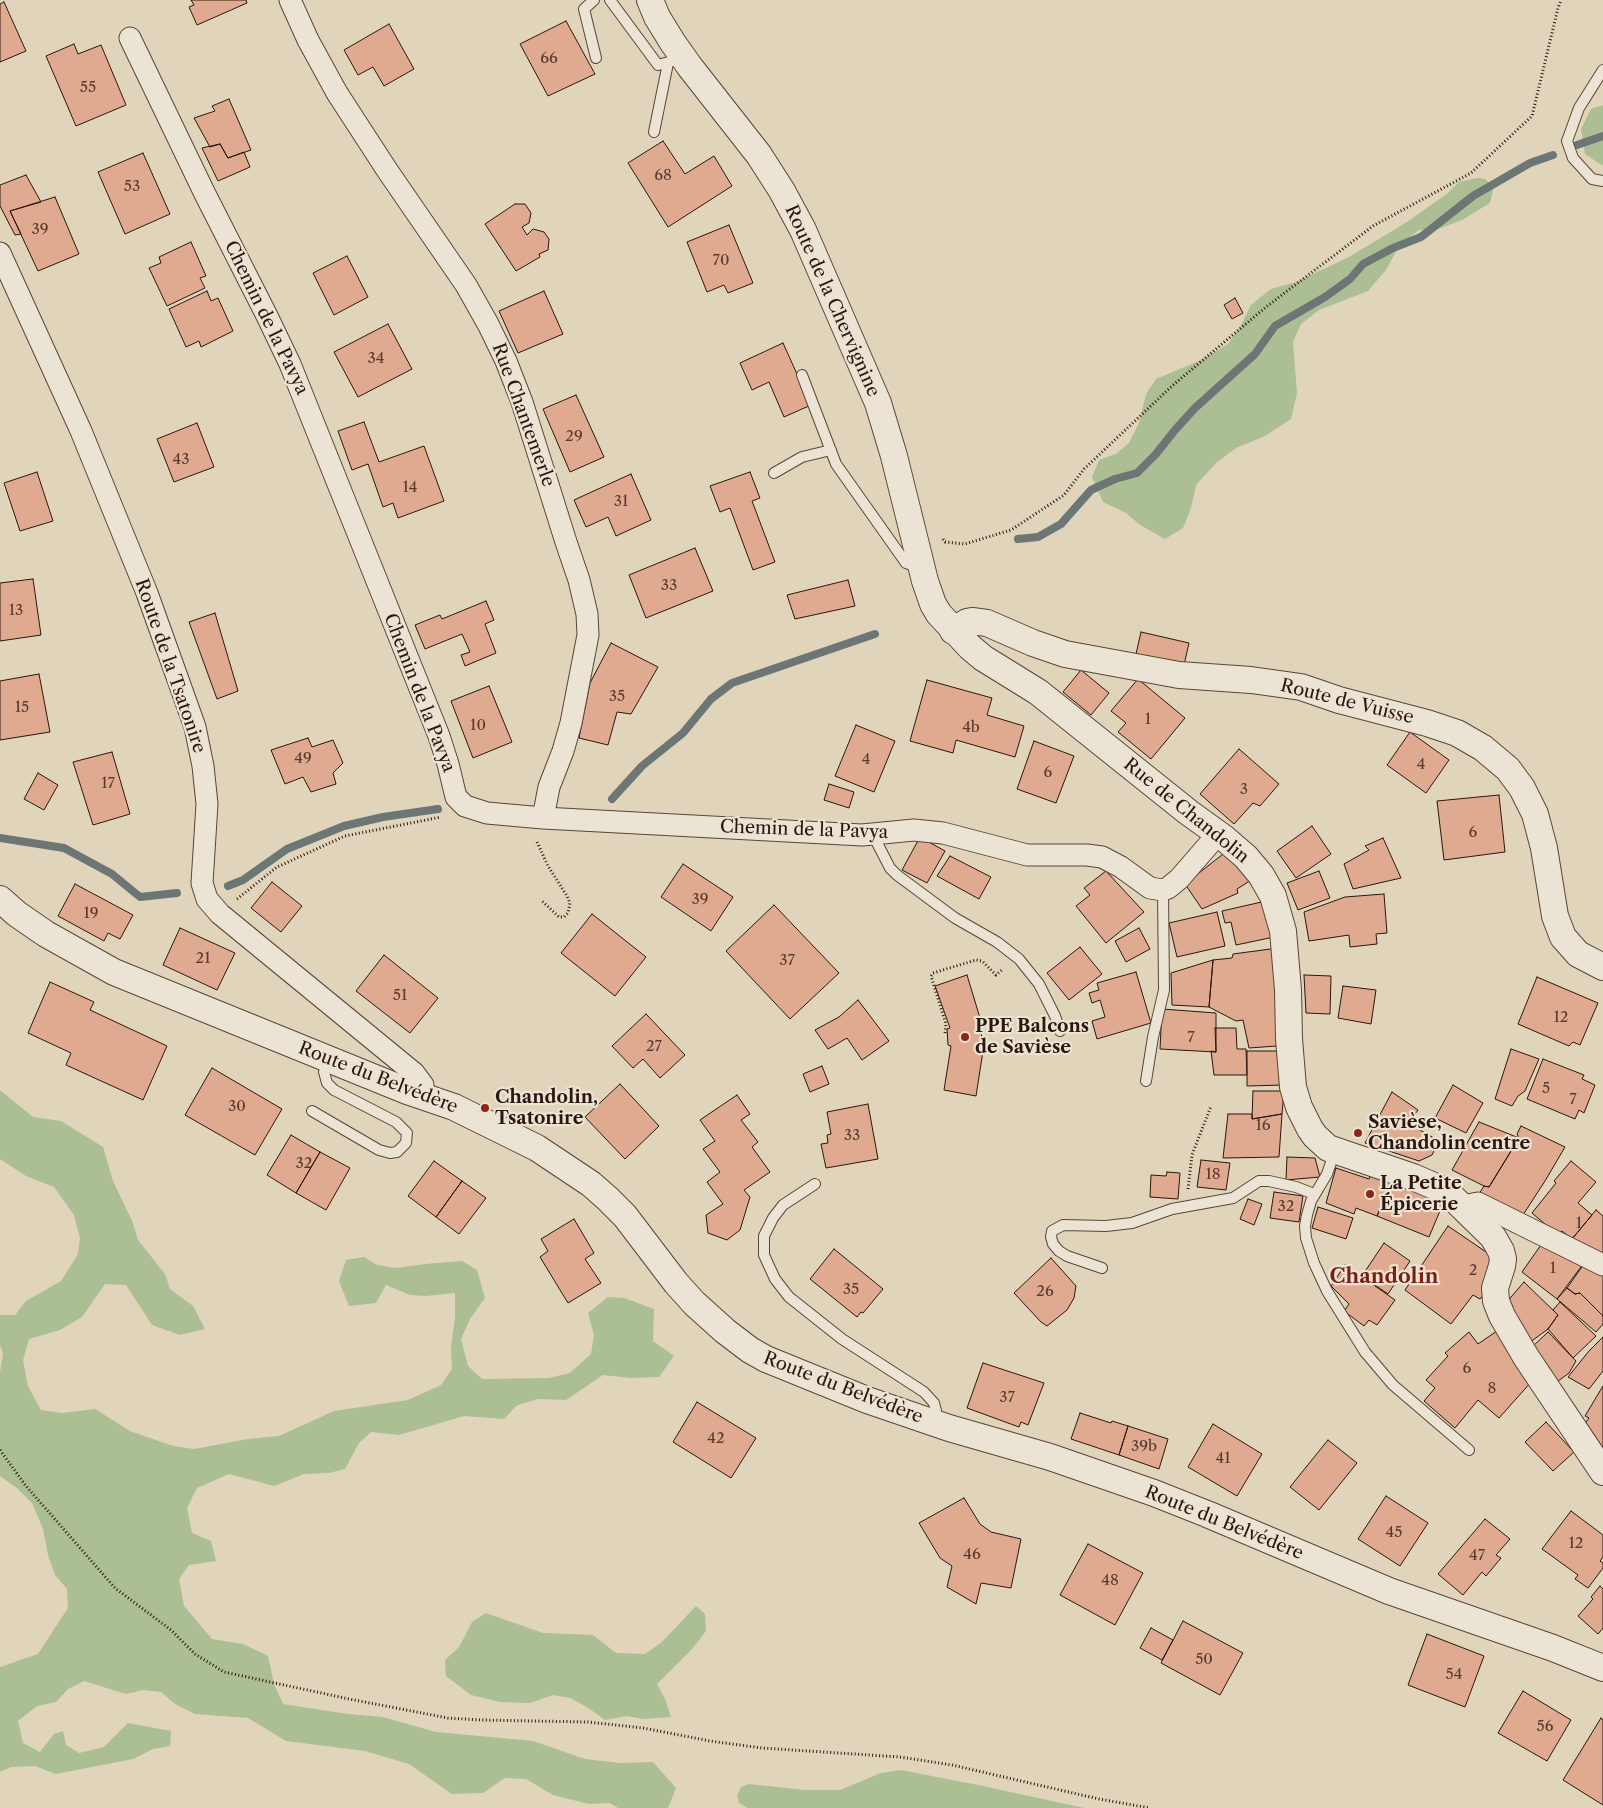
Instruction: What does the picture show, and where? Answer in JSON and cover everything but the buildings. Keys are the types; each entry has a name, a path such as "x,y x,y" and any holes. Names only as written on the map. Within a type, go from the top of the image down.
{"street":[{"name":"Rue Chantemerle","path":"290,0 317,58 340,99 466,285 488,324 522,402 579,580 587,614 588,634 571,723 563,751 536,817"},
{"name":"Route de la Chervignine","path":"650,0 663,27 675,61 759,155 782,191 803,230 864,368 886,426 933,604 953,631"},
{"name":"Chemin de la Pavya","path":"130,38 290,364 439,736 456,797 465,806 478,812 536,817 872,835 922,831 943,833 1028,855 1095,856 1116,864 1150,888 1163,890"},
{"name":"Route de la Tsatonire","path":"0,253 81,431 147,593 195,727 204,766 207,804 202,883 207,898 220,914 414,1073 424,1085 420,1096"},
{"name":"Route de Vuisse","path":"953,631 967,622 979,622 1065,654 1179,675 1251,680 1301,687 1339,700 1458,733 1490,754 1508,769 1522,788 1535,814 1544,848 1555,916 1564,937 1578,954 1603,967"},
{"name":"Rue de Chandolin","path":"953,631 983,658 1038,692 1236,848 1254,866 1268,885 1283,931 1293,1087 1299,1106 1310,1129 1322,1143 1336,1151 1413,1177 1452,1196 1493,1237 1501,1251 1502,1266 1495,1294 1502,1316 1530,1364 1603,1472"},
{"path":"1163,890 1179,879 1218,834"},
{"name":"Route du Belvédère","path":"0,899 17,914 46,934 106,967 328,1060 420,1096 454,1107 537,1148 592,1184 625,1216 676,1283 724,1331 750,1350 782,1366 934,1423 1050,1458 1146,1490 1389,1591 1552,1648 1603,1668"},
{"path":"1462,1206 1478,1203 1603,1265"}],"lane":[{"path":"594,0 584,9 596,58"},
{"path":"610,0 658,65 675,61 654,132"},
{"path":"1603,70 1579,108 1567,141 1573,158 1592,179 1603,181"},
{"path":"802,375 836,464 906,563 922,568"},
{"path":"774,473 802,457 831,450"},
{"path":"872,835 890,868 896,875 955,918 997,942 1013,954 1039,984 1055,1016 1060,1031"},
{"path":"1146,1081 1153,1037 1164,990 1163,890"},
{"path":"312,1111 379,1150 390,1153 397,1152 406,1143 407,1133 396,1122 334,1090 327,1083 324,1072 328,1060"},
{"path":"1336,1151 1327,1174 1310,1201 1306,1226 1310,1252 1327,1291 1366,1352 1393,1384 1469,1450"},
{"path":"1102,1268 1067,1256 1060,1251 1051,1237 1052,1231 1063,1225 1120,1225 1132,1223 1158,1213 1186,1206 1232,1198 1260,1182 1269,1181 1296,1187 1314,1194"},
{"path":"815,1184 783,1205 773,1218 764,1236 764,1254 775,1279 789,1297 842,1339 924,1392 934,1403 936,1411 934,1423"}],"path":[{"path":"940,534 945,542 965,544 1002,533 1011,530 1064,495 1084,470 1172,386 1266,307 1373,226 1471,172 1532,116 1561,0"},
{"path":"220,914 277,867 345,836 453,814 465,806"},
{"path":"536,817 534,837 548,866 567,896 570,903 568,913 564,917 559,917 542,901"},
{"path":"945,1033 946,1024 930,976 933,973 976,960 982,961 996,975 1013,954"},
{"path":"1186,1206 1188,1177 1196,1142 1211,1106"},
{"path":"0,1450 26,1486 114,1588 171,1630 203,1660 224,1672 448,1718 588,1722 643,1728 710,1741 762,1748 900,1756 952,1765 1099,1799 1150,1808"}],"green space":[{"path":"1603,105 1603,166 1585,154 1581,129 1591,109"},
{"path":"1477,178 1485,179 1494,186 1490,203 1462,220 1438,229 1419,230 1399,246 1386,270 1368,291 1319,310 1301,324 1293,342 1297,393 1291,419 1265,436 1236,448 1217,462 1196,485 1191,508 1183,528 1165,539 1140,525 1126,513 1103,502 1092,477 1099,460 1116,454 1129,443 1139,423 1146,394 1156,379 1201,360 1228,344 1240,327 1251,305 1271,289 1296,282 1349,257 1407,222 1448,193 1459,182"},
{"path":"0,1090 33,1117 61,1121 103,1147 113,1181 133,1223 138,1240 165,1274 170,1289 193,1306 205,1329 180,1335 152,1325 126,1285 105,1284 82,1317 60,1330 29,1339 23,1360 28,1386 41,1410 62,1413 95,1409 130,1431 173,1446 194,1449 248,1439 279,1436 334,1411 408,1400 441,1385 452,1369 451,1348 455,1317 455,1293 426,1296 410,1295 386,1285 376,1303 349,1306 339,1281 346,1260 364,1257 377,1265 396,1268 462,1261 477,1270 485,1298 470,1319 461,1339 468,1366 482,1379 549,1378 570,1373 591,1354 594,1335 588,1313 608,1297 624,1298 654,1309 653,1341 674,1356 659,1377 630,1378 603,1375 566,1400 537,1399 516,1406 504,1419 464,1416 399,1435 371,1432 359,1443 345,1469 329,1473 304,1474 274,1486 229,1474 197,1488 187,1508 192,1533 211,1541 216,1561 189,1565 179,1579 184,1606 212,1639 243,1644 268,1656 274,1684 283,1704 348,1714 383,1717 436,1732 533,1741 585,1759 620,1763 653,1762 676,1788 668,1808 618,1808 610,1803 589,1804 553,1795 526,1779 505,1778 483,1793 452,1794 409,1764 365,1751 286,1741 248,1718 195,1714 175,1704 161,1692 143,1690 126,1694 84,1681 68,1689 56,1702 37,1706 18,1721 23,1743 40,1752 54,1734 63,1731 66,1745 79,1753 104,1747 128,1723 171,1731 170,1746 153,1749 133,1759 56,1774 35,1766 11,1767 0,1772 0,1667 38,1654 68,1608 67,1589 55,1575 48,1555 43,1529 32,1503 18,1489 0,1476 0,1372 3,1354 0,1345 0,1315 15,1315 26,1301 61,1281 78,1254 80,1238 74,1215 54,1187 26,1176 0,1159"},
{"path":"696,1606 705,1614 706,1631 692,1649 657,1684 665,1699 671,1717 643,1719 627,1716 605,1720 570,1698 553,1695 530,1703 500,1702 471,1695 446,1676 445,1660 459,1647 472,1622 486,1613 543,1633 593,1635 616,1653 645,1654 662,1642"},
{"path":"901,1770 1084,1808 748,1808 739,1803 737,1795 741,1787 749,1784 805,1790 840,1790 881,1773"}],"waterway":[{"path":"1577,145 1603,136"},
{"path":"1018,539 1038,537 1061,524 1091,490 1115,479 1137,473 1156,454 1195,408 1255,354 1275,326 1325,297 1350,279 1363,264 1393,248 1421,237 1473,196 1530,163 1553,155"},
{"path":"612,799 642,766 683,733 711,699 732,683 875,634"},
{"path":"228,886 243,880 287,849 344,826 383,817 438,809"},
{"path":"0,838 64,848 112,874 140,897 177,893"}],"place":[{"name":"PPE Balcons de Savièse","path":"965,1037"},
{"name":"Chandolin, Tsatonire","path":"485,1108"},
{"name":"Savièse, Chandolin centre","path":"1358,1133"},
{"name":"La Petite Épicerie","path":"1370,1194"}],"district":[{"name":"Chandolin","path":"1384,1277"}]}
